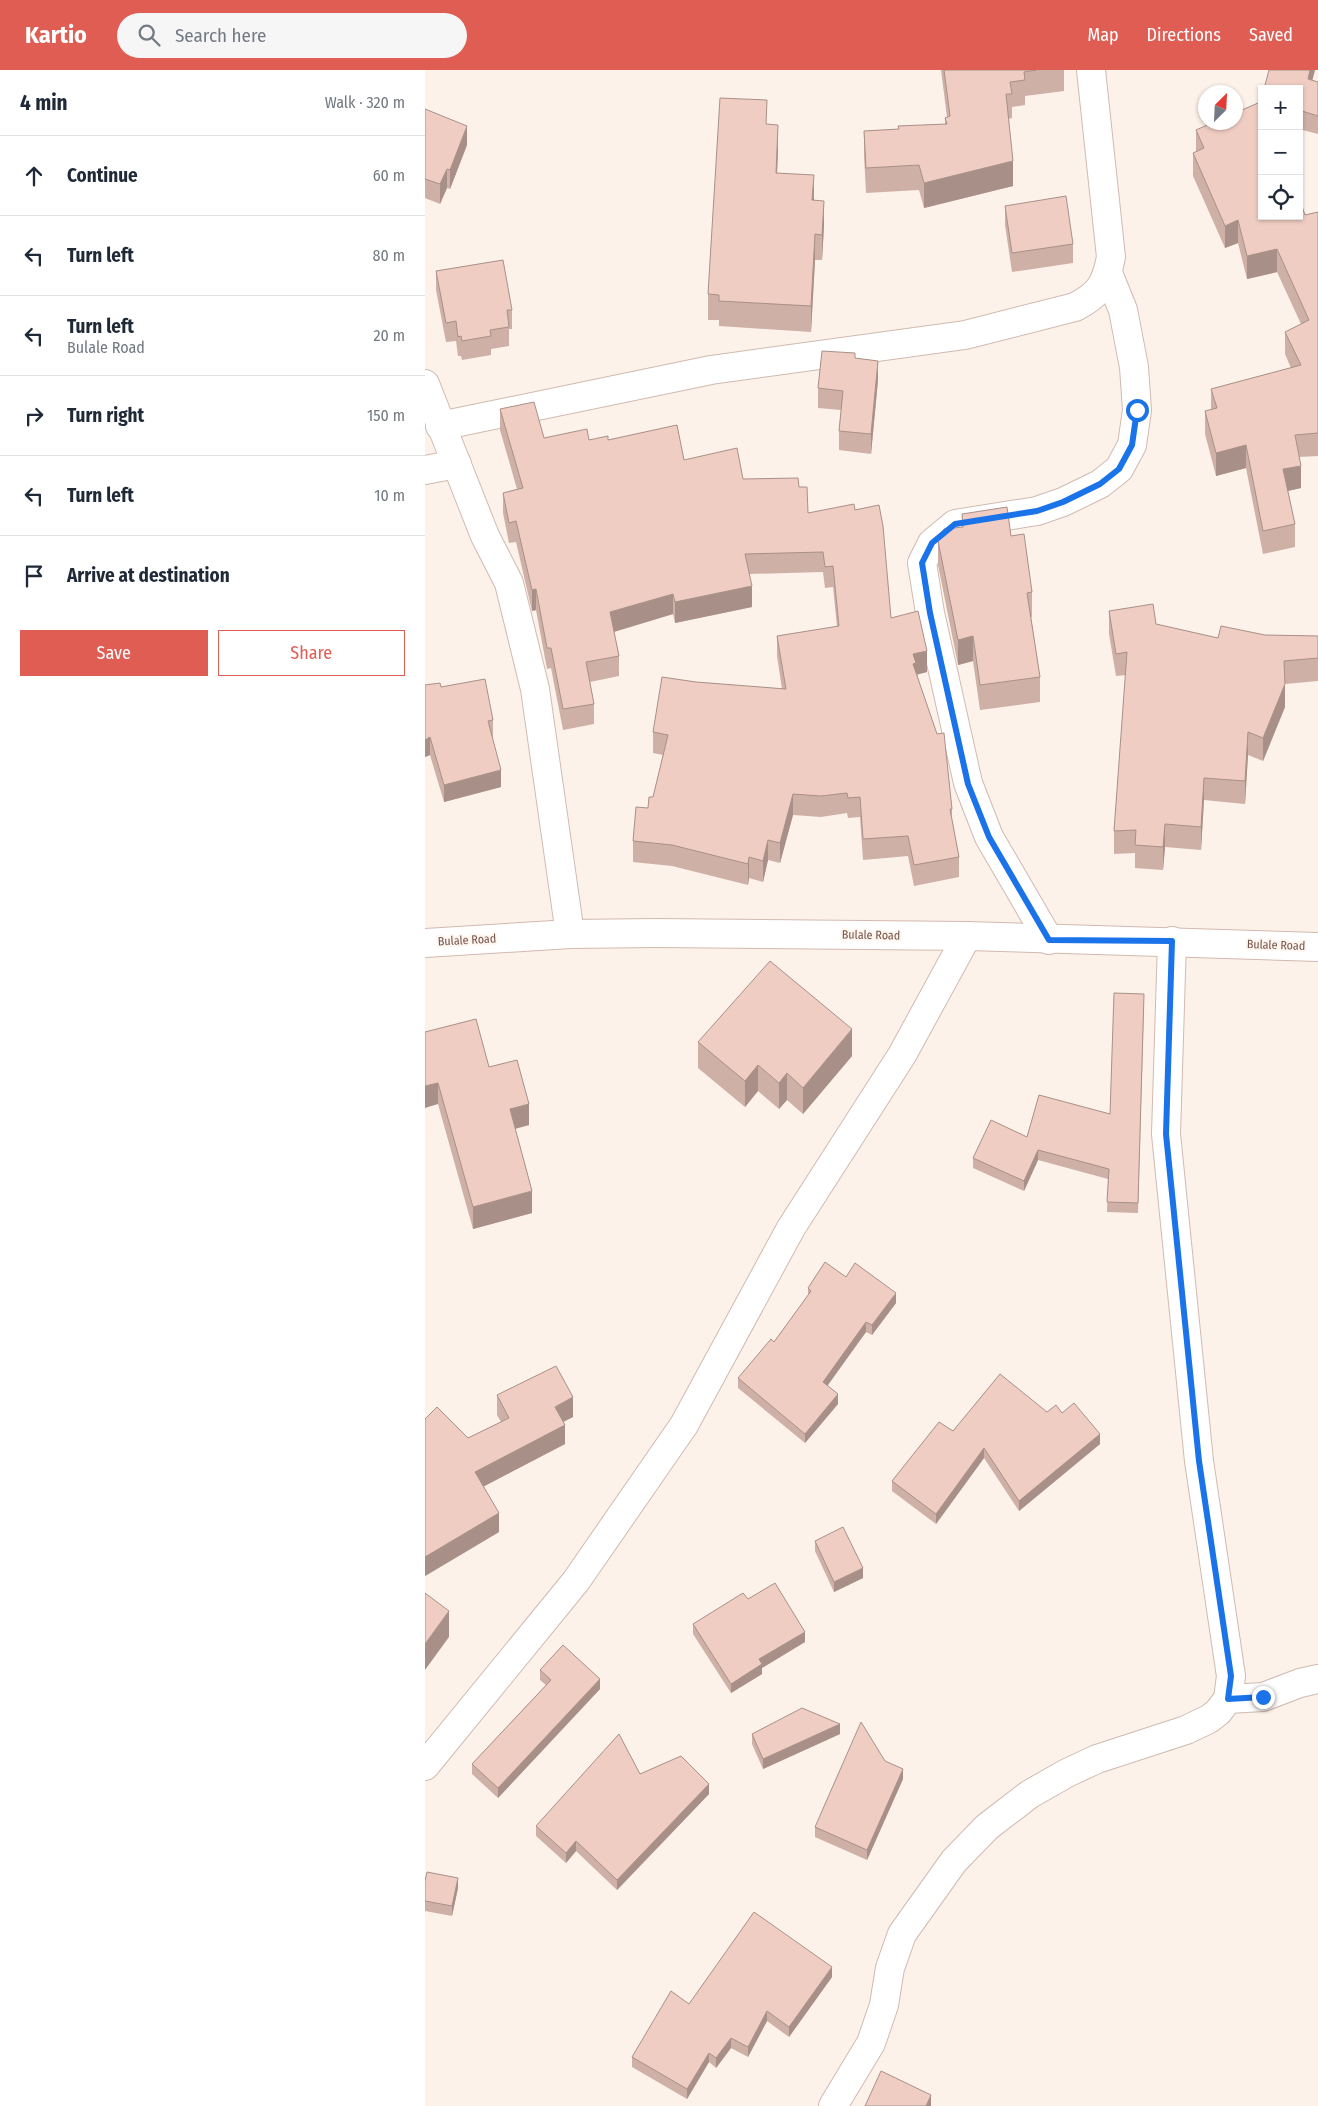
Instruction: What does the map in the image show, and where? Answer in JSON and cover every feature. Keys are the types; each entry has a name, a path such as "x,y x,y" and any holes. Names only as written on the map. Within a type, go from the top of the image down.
{"street":[{"path":"440,426 711,370 965,335 1075,307 1089,300 1101,288 1108,273 1111,258 1091,70"},
{"path":"1049,940 989,837 968,784 930,613 922,563 932,543 955,524 1037,511 1063,502 1100,484 1119,469 1132,445 1137,410 1134,367 1123,310 1108,273"},
{"path":"425,384 485,536 509,583 535,689 570,934"},
{"path":"425,470 457,464"},
{"name":"Bulale Road","path":"425,943 570,934 655,933 967,936 1318,947"},
{"path":"425,1766 576,1581 684,1425 791,1228 902,1055 967,936"},
{"path":"833,2106 871,2043 884,2005 890,1968 902,1934 926,1898 961,1854 987,1827 1030,1794 1067,1773 1097,1759 1186,1730 1213,1715 1228,1699 1231,1676 1199,1461 1166,1134 1172,941"},
{"path":"1228,1699 1263,1697 1299,1683 1318,1679"}],"building":[{"path":"944,70 1036,70 1024,72 1025,80 1010,82 1012,94 1006,94 1013,161 924,183 919,165 866,168 864,131 899,129 898,126 947,124 945,118 950,116"},
{"path":"1269,70 1310,70 1308,79 1318,82 1318,116 1303,111 1303,85 1265,85"},
{"path":"720,98 767,100 766,124 778,125 776,173 814,175 812,200 824,201 822,235 815,234 811,306 719,301 719,295 708,294"},
{"path":"1258,103 1258,220 1303,220 1303,209 1305,215 1318,212 1318,433 1295,435 1301,466 1283,469 1295,524 1263,531 1246,445 1216,453 1205,411 1217,408 1211,389 1301,365 1285,332 1309,320 1277,249 1247,256 1238,220 1225,226 1193,153 1204,148 1196,130 1243,130 1243,110"},
{"path":"425,109 467,126 450,170 447,169 440,184 425,179"},
{"path":"1066,196 1073,244 1012,253 1005,206"},
{"path":"503,260 512,310 507,310 509,327 490,330 491,336 462,341 461,336 458,337 456,321 446,323 436,271"},
{"path":"822,351 855,353 855,358 878,361 871,434 839,431 843,391 818,388"},
{"path":"534,402 544,438 587,429 589,440 608,436 608,440 677,425 684,460 737,448 743,479 798,478 799,487 807,487 808,513 854,504 855,510 879,505 883,526 891,618 918,611 927,651 913,654 916,663 913,664 937,734 944,733 952,809 950,809 959,857 914,865 908,836 863,839 860,797 848,798 847,793 821,796 793,794 780,843 768,840 763,861 749,857 748,864 672,845 633,841 636,807 648,808 649,797 653,797 668,735 653,732 662,677 696,682 786,689 777,636 839,626 833,566 825,567 823,552 745,554 752,586 675,602 673,594 610,612 619,656 586,662 594,704 563,709 551,648 547,648 536,589 532,590 516,521 509,523 503,493 523,488 500,409"},
{"path":"1007,507 1011,536 1024,534 1032,592 1027,593 1040,677 980,685 973,636 958,640 938,541 944,529 963,527 962,514"},
{"path":"1153,604 1156,624 1218,638 1221,626 1265,635 1318,636 1318,658 1284,661 1285,684 1263,738 1248,732 1245,781 1204,778 1201,827 1165,824 1163,847 1135,845 1136,830 1114,831 1127,652 1116,654 1109,611"},
{"path":"485,679 493,720 488,721 501,770 444,785 430,737 425,740 425,685 440,683 441,687"},
{"path":"770,961 852,1029 803,1088 787,1073 779,1083 758,1065 745,1081 698,1042"},
{"path":"1114,993 1144,994 1138,1203 1107,1202 1109,1169 1038,1150 1024,1181 973,1158 991,1120 1027,1137 1039,1095 1110,1114"},
{"path":"476,1019 489,1067 517,1060 529,1104 510,1109 532,1191 473,1207 438,1083 425,1086 425,1032"},
{"path":"825,1262 846,1277 855,1263 896,1293 872,1325 866,1322 823,1382 838,1394 805,1434 738,1378 771,1339 774,1342 811,1291 808,1288"},
{"path":"556,1366 573,1397 555,1407 565,1425 475,1472 499,1513 425,1557 425,1419 437,1407 468,1438 509,1418 497,1395"},
{"path":"1000,1374 1047,1412 1056,1405 1062,1413 1074,1403 1100,1434 1019,1501 984,1448 936,1514 892,1481 939,1422 953,1431"},
{"path":"843,1527 863,1568 834,1582 815,1541"},
{"path":"775,1583 805,1632 759,1659 762,1664 731,1684 693,1624 743,1593 748,1599"},
{"path":"425,1593 449,1611 425,1644"},
{"path":"563,1645 600,1679 498,1788 472,1764 551,1680 540,1670"},
{"path":"802,1708 840,1724 763,1759 752,1734"},
{"path":"861,1722 885,1761 903,1769 867,1850 815,1827"},
{"path":"619,1734 640,1774 681,1756 709,1784 617,1880 576,1841 566,1853 536,1826"},
{"path":"427,1872 458,1878 452,1906 425,1901"},
{"path":"754,1912 832,1967 789,2027 767,2011 748,2047 731,2038 716,2058 709,2053 687,2089 632,2057 671,1991 689,2004"},
{"path":"881,2071 931,2095 926,2106 865,2106"}],"route":[{"path":"1137,410 1132,445 1119,469 1100,484 1063,502 1037,511 955,524 932,543 922,563 930,613 968,784 989,837 1049,940 1172,941 1168,1021 1169,1082 1166,1134 1179,1279 1199,1461 1231,1676 1228,1699 1263,1697"}]}
